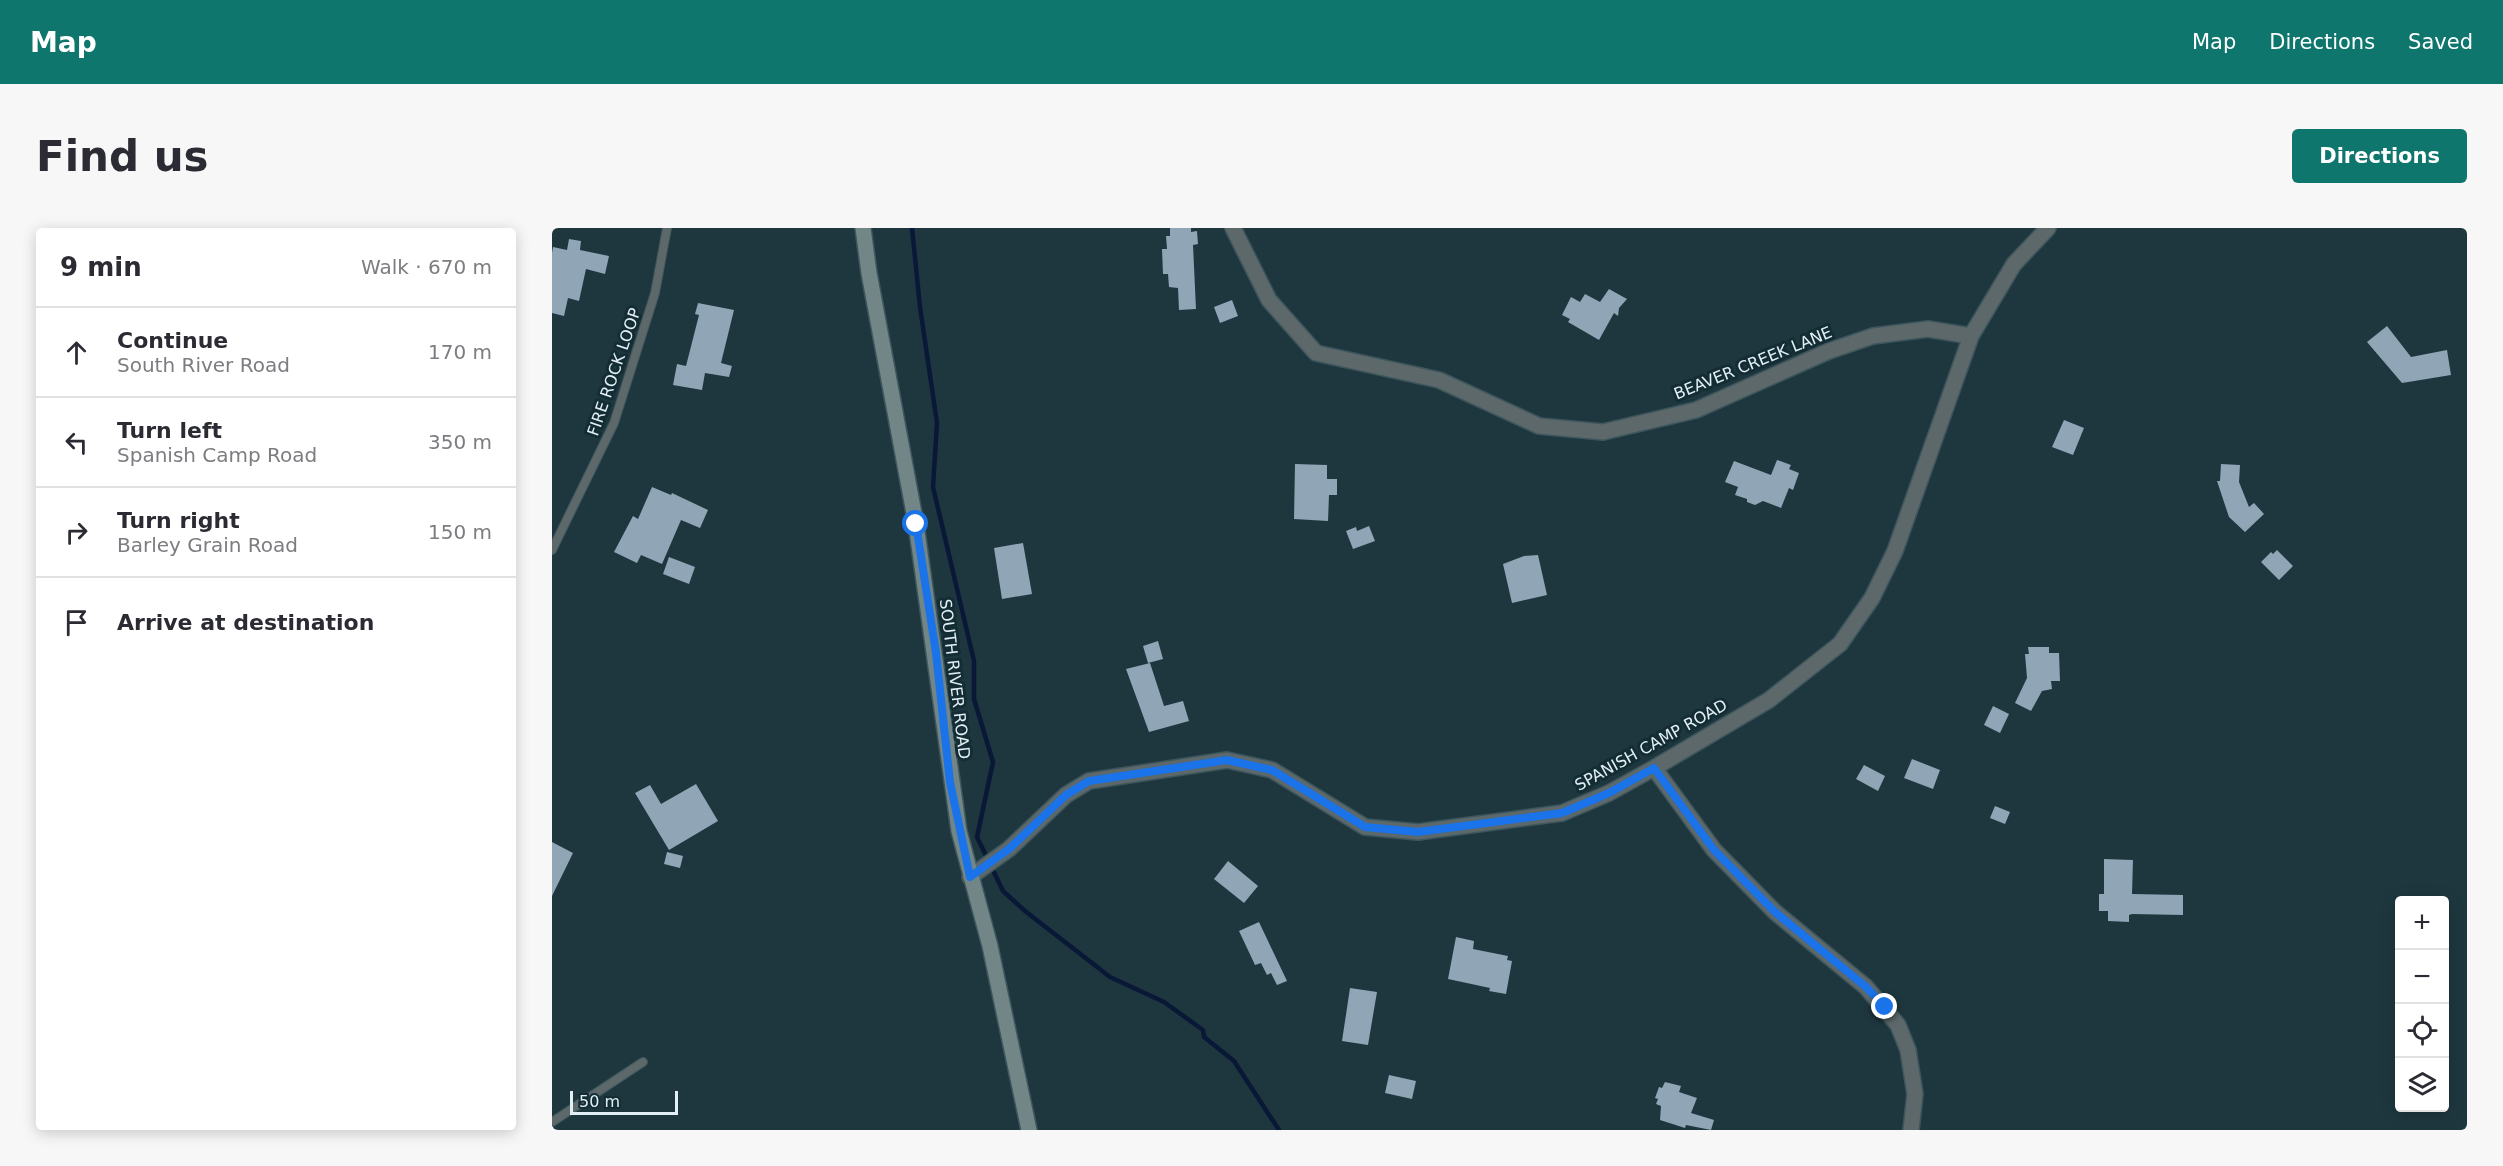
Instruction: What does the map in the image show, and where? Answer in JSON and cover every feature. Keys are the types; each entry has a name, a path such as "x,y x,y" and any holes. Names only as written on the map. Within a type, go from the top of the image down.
{"main road":[{"name":"SOUTH RIVER ROAD","path":"863,228 869,273 916,524 936,653 950,782 970,877 990,946 1029,1130"}],"street":[{"name":"BEAVER CREEK LANE","path":"1233,228 1269,300 1316,353 1440,380 1539,426 1603,432 1696,410 1829,351 1873,336 1928,329 1971,336"},
{"name":"SPANISH CAMP ROAD","path":"970,877 1009,849 1066,795 1089,781 1227,760 1272,770 1365,827 1418,832 1562,813 1609,793 1769,700 1840,644 1872,598 1895,551 1971,336 2014,264 2048,228"},
{"path":"1654,768 1714,850 1775,912 1866,987 1898,1025 1908,1050 1915,1094 1911,1130"}],"lane":[{"name":"FIRE ROCK LOOP","path":"552,550 614,423 655,293 667,228"},
{"path":"552,1122 643,1062"}],"building":[{"path":"1170,228 1191,228 1191,232 1197,231 1198,244 1193,245 1196,309 1179,310 1178,288 1169,287 1168,274 1163,274 1162,249 1167,249 1166,236 1170,236"},
{"path":"569,239 581,241 580,250 609,256 605,274 586,269 579,301 568,298 564,316 552,313 552,253 553,247 567,250"},
{"path":"1609,289 1627,299 1619,308 1618,316 1614,313 1599,340 1568,322 1570,319 1562,315 1571,297 1580,302 1585,294 1600,302"},
{"path":"1232,300 1238,316 1220,323 1214,307"},
{"path":"698,303 734,310 721,363 732,366 729,377 705,373 702,390 673,385 677,364 686,366 699,315 695,314"},
{"path":"2387,326 2411,357 2447,350 2451,375 2402,383 2367,342"},
{"path":"2064,420 2084,428 2073,455 2052,447"},
{"path":"1777,460 1791,465 1789,469 1799,473 1793,490 1789,488 1781,508 1763,501 1755,505 1747,502 1747,499 1735,495 1738,487 1725,482 1734,461 1771,475"},
{"path":"1295,464 1327,465 1327,479 1337,479 1337,495 1329,495 1328,521 1294,519"},
{"path":"2221,464 2240,465 2239,482 2249,507 2254,503 2264,514 2245,532 2229,517 2217,481 2220,481"},
{"path":"652,487 671,495 672,493 708,510 700,528 681,520 662,564 641,555 637,563 614,552 633,516 638,519"},
{"path":"1369,526 1375,541 1353,549 1346,531 1356,527 1357,531"},
{"path":"1023,543 1032,594 1002,599 994,548"},
{"path":"2277,550 2293,566 2279,580 2261,562 2271,552 2273,554"},
{"path":"1538,555 1547,595 1512,603 1503,564 1524,556"},
{"path":"669,557 695,567 689,584 663,574"},
{"path":"1158,641 1163,659 1148,663 1143,646"},
{"path":"2028,647 2049,647 2049,653 2059,653 2060,681 2051,681 2052,689 2042,691 2031,711 2015,703 2027,678 2025,654 2029,654"},
{"path":"1150,663 1164,706 1183,701 1189,721 1149,732 1126,669"},
{"path":"1993,706 2009,714 2000,733 1984,725"},
{"path":"1912,759 1940,770 1933,789 1904,778"},
{"path":"1864,765 1885,776 1878,791 1856,779"},
{"path":"696,784 718,821 669,850 635,793 650,785 661,804"},
{"path":"1995,806 2010,812 2005,824 1990,818"},
{"path":"552,842 573,853 552,896"},
{"path":"667,852 683,856 680,868 664,864"},
{"path":"2104,859 2133,860 2132,894 2183,895 2183,915 2132,914 2129,915 2129,922 2108,921 2108,911 2099,911 2099,894 2104,894"},
{"path":"1228,861 1258,886 1244,903 1214,879"},
{"path":"1259,922 1287,981 1277,985 1271,973 1267,975 1261,963 1255,965 1239,931"},
{"path":"1456,937 1474,941 1473,949 1508,956 1507,960 1512,961 1506,994 1489,991 1490,988 1448,979"},
{"path":"1350,988 1377,992 1368,1045 1342,1041"},
{"path":"1389,1075 1416,1081 1412,1099 1385,1093"},
{"path":"1665,1082 1681,1086 1679,1092 1697,1098 1691,1113 1714,1120 1711,1130 1686,1125 1685,1128 1660,1120 1661,1106 1656,1104 1658,1099 1655,1098 1659,1087 1662,1088"}],"waterway":[{"path":"912,228 920,307 937,423 933,487 974,661 974,699 993,762 977,837 1003,891 1025,911 1110,977 1164,1002 1203,1030 1204,1037 1234,1061 1279,1130"}],"route":[{"path":"916,524 936,653 950,782 970,877 1009,849 1066,795 1089,781 1227,760 1272,770 1365,827 1418,832 1562,813 1609,793 1654,768 1714,850 1775,912 1866,987 1885,1007"}]}
